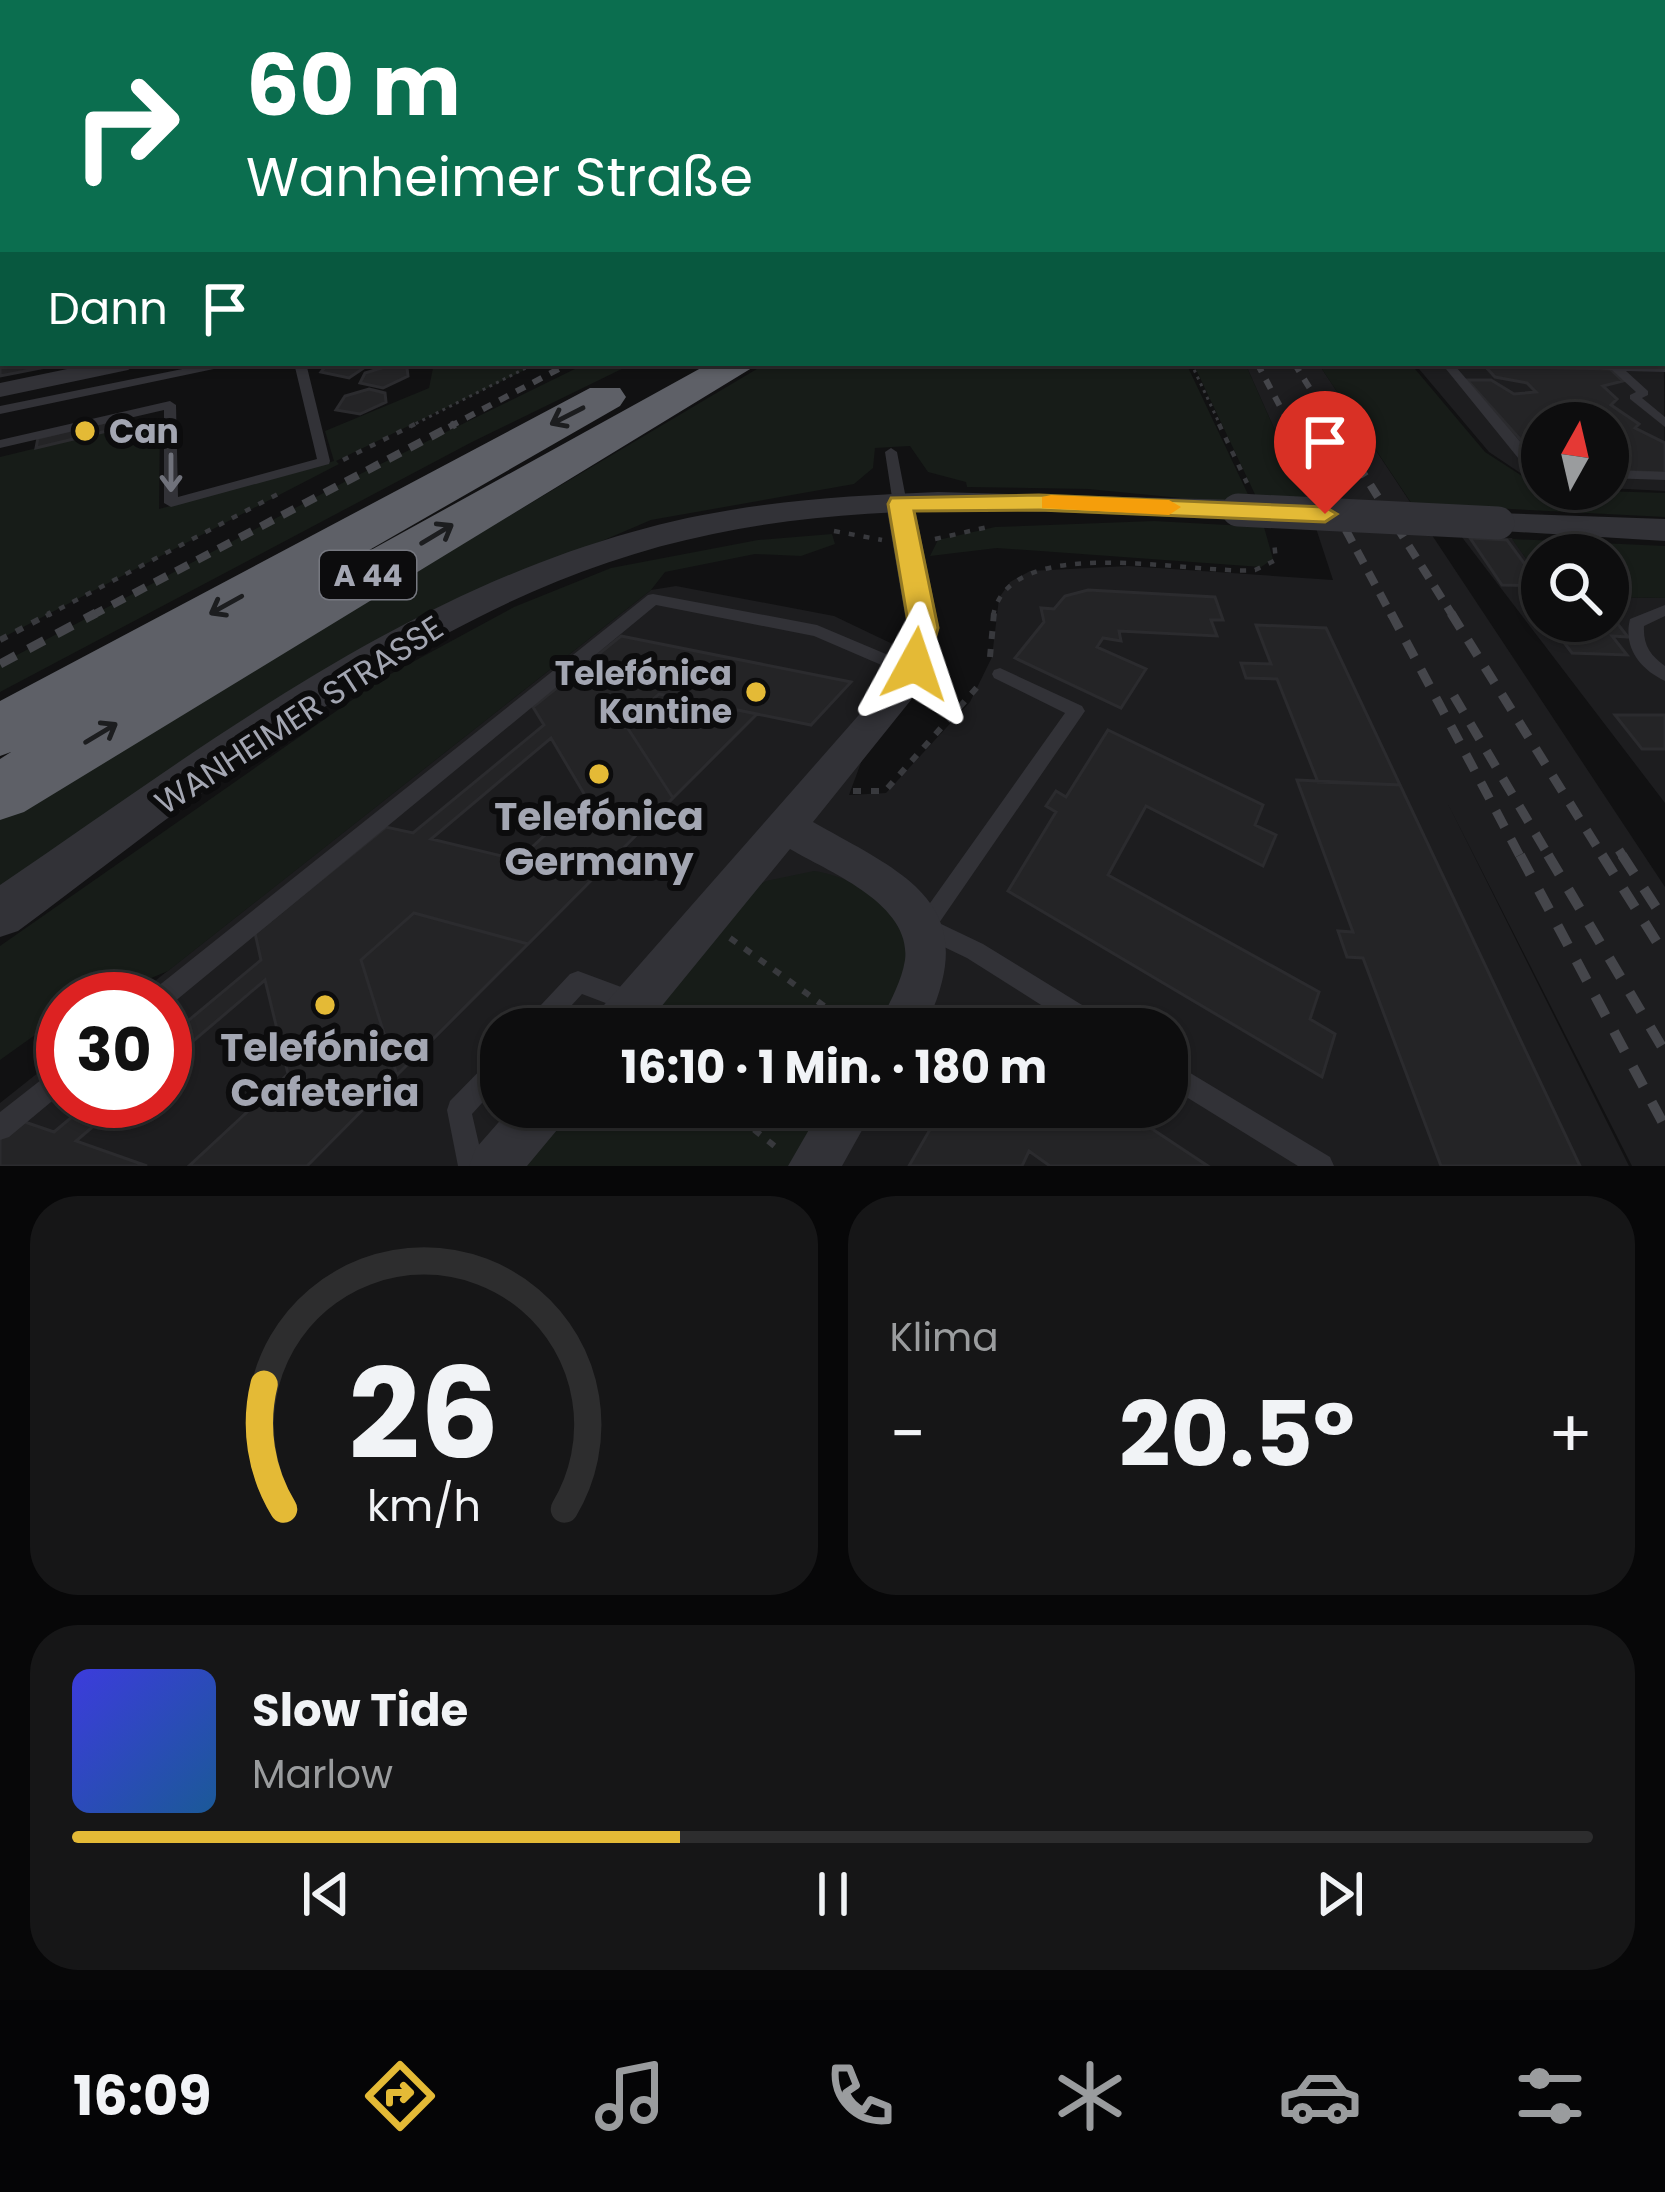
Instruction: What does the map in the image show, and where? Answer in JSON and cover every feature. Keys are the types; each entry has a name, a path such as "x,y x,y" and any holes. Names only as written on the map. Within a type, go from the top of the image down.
{"highway":[{"name":"A 44","path":"0,731 530,435 665,366"},
{"name":"A 44","path":"0,792 564,459 734,366"}],"street":[{"path":"0,390 114,366"},
{"path":"631,1008 896,700 913,672 923,628 900,504"},
{"name":"WANHEIMER STRASSE","path":"0,914 322,692 490,597 591,555 706,525 900,504 1251,508 1665,530"},
{"path":"787,827 889,890 924,927 928,979 912,1008"},
{"path":"494,1166 527,1128"},
{"path":"813,1166 837,1128"}],"lane":[{"path":"0,410 213,366"},
{"path":"0,444 170,405 171,503 324,461 301,366"},
{"path":"1451,366 1521,453"},
{"path":"1602,366 1665,369"},
{"path":"1616,367 1644,393 1634,397 1665,423"},
{"path":"891,452 900,504"},
{"path":"1629,475 1665,476"},
{"path":"192,973 653,599 817,631 913,672"},
{"path":"1665,610 1636,623 1635,636 1646,661 1665,675"},
{"path":"1000,674 1076,711 924,927 975,951 1066,1008"},
{"path":"554,1008 578,982 613,1008"},
{"path":"1188,1083 1321,1166"},
{"path":"471,1166 459,1110 480,1088"},
{"path":"0,1128 36,1099"}],"path":[{"path":"332,467 530,366"},
{"path":"826,780 850,792 885,790 956,716 984,677 998,597 1020,574 1065,565 1254,571 1276,560 1192,366"},
{"path":"0,640 290,488"},
{"path":"820,531 869,541"},
{"path":"706,921 827,1008"},
{"path":"752,1128 800,1166"}],"shaded area":[{"path":"433,366 533,366 336,461 339,464 0,639 0,457 160,418 159,509 334,461 325,431 429,388"},
{"path":"581,366 628,366 472,442 0,692 0,664 350,479"},
{"path":"762,366 1187,366 1253,505 1088,489 967,487 966,482 928,472 910,446 875,448 873,468 854,484 651,520 576,552 0,900 0,818"},
{"path":"1194,366 1246,366 1309,507 1260,505"},
{"path":"1246,366 1320,366 1665,887 1665,1166 1632,1166 1448,804 1629,1166 0,1166 0,1103 36,1074 36,1128 192,1128 192,972 166,972 651,590 676,586 834,616 903,649 849,795 886,793 970,702 992,657 999,598 1010,582 1030,571 1128,566 1333,580 1309,507"},
{"path":"1320,366 1413,366 1485,452 1521,475 1521,510 1412,504"},
{"path":"1417,366 1664,366 1665,491 1629,489 1629,402 1521,402 1521,473 1489,452"},
{"path":"1629,492 1665,493 1665,517 1529,510 1629,510"},
{"path":"1154,521 1264,527 1273,559 1261,567 997,548 930,556 938,540 995,527"},
{"path":"832,534 835,544 801,556 755,554 665,572 651,590 168,971 36,972 36,1034 0,1060 0,946 385,677 514,607 611,568 758,540"},
{"path":"1461,536 1512,538 1521,551 1521,615"},
{"path":"1629,544 1665,546 1665,598 1629,597"},
{"path":"1629,597 1665,598 1665,803 1542,642 1629,642"},
{"path":"814,871 848,881 881,901 904,930 909,948 908,967 894,1008 648,1008 746,892 766,881"},
{"path":"546,1128 820,1128 796,1166 514,1166"}],"building":[{"path":"0,366 51,366 0,376"},
{"path":"326,366 367,366 349,378 321,372"},
{"path":"396,366 407,368 408,376 383,388 360,383 365,373"},
{"path":"1485,366 1610,369 1623,381 1603,386 1617,399 1614,402 1521,402 1521,440 1467,380 1491,380 1514,394 1536,392 1527,383 1495,377"},
{"path":"369,389 385,393 386,402 360,414 336,410 345,396"},
{"path":"1629,417 1639,424 1635,428 1665,443 1665,473 1629,472"},
{"path":"110,421 111,430 36,448 38,438"},
{"path":"1470,538 1507,540 1521,559 1521,585 1502,585"},
{"path":"1088,590 1215,597 1223,620 1211,620 1217,636 1119,631 1121,641 1103,638 1097,647 1146,669 1121,708 1015,658 1044,622 1041,608 1054,609 1065,596"},
{"path":"1256,625 1326,628 1400,785 1318,782 1277,679 1246,678 1241,663 1271,664"},
{"path":"621,636 851,682 811,725 659,694 625,724 673,798 528,944 414,913 361,960 397,1075 307,1166 189,1166 288,1074 265,980 192,1042 192,1018 261,960 255,933 386,827 413,833 544,725 533,707","holes":["551,738 586,797 518,860 431,839"]},
{"path":"1564,642 1617,642 1627,655 1572,653"},
{"path":"659,694 757,714 673,798 625,724"},
{"path":"1615,715 1665,715 1665,749 1642,749"},
{"path":"1108,730 1263,805 1255,825 1276,835 1263,866 1146,806 1108,875 1319,992 1310,1019 1335,1034 1322,1077 1008,891 1056,812 1046,806 1056,791 1066,797"},
{"path":"1297,780 1400,785 1580,1166 1441,1166 1363,958 1347,957 1338,931 1353,932"},
{"path":"414,913 528,944 397,1075 361,960"},
{"path":"22,1121 54,1132 91,1128 76,1141 147,1166 0,1166 0,1139"},
{"path":"931,1128 1151,1128 1208,1166 1050,1166 1029,1151 1022,1166 909,1166"}],"railway":[{"path":"449,427 564,366"},
{"path":"1259,366 1291,427"},
{"path":"1296,366 1334,427"},
{"path":"91,616 455,424"},
{"path":"1289,424 1392,616"},
{"path":"1332,424 1453,616"},
{"path":"0,664 96,613"},
{"path":"1391,613 1521,858"},
{"path":"1451,613 1604,858"},
{"path":"1454,696 1550,858"},
{"path":"1619,850 1624,858"},
{"path":"1520,855 1665,1127"},
{"path":"1548,855 1665,1052"},
{"path":"1602,855 1665,955"},
{"path":"1622,855 1665,921"}],"slow traffic":[{"path":"1051,503 1169,507"}],"place":[{"name":"Can","path":"85,431"},
{"name":"Telefónica Kantine","path":"756,692"},
{"name":"Telefónica Germany","path":"599,774"},
{"name":"Telefónica Cafeteria","path":"325,1005"}],"route":[{"path":"915,664 923,628 900,504 1039,502 1325,514"}]}
